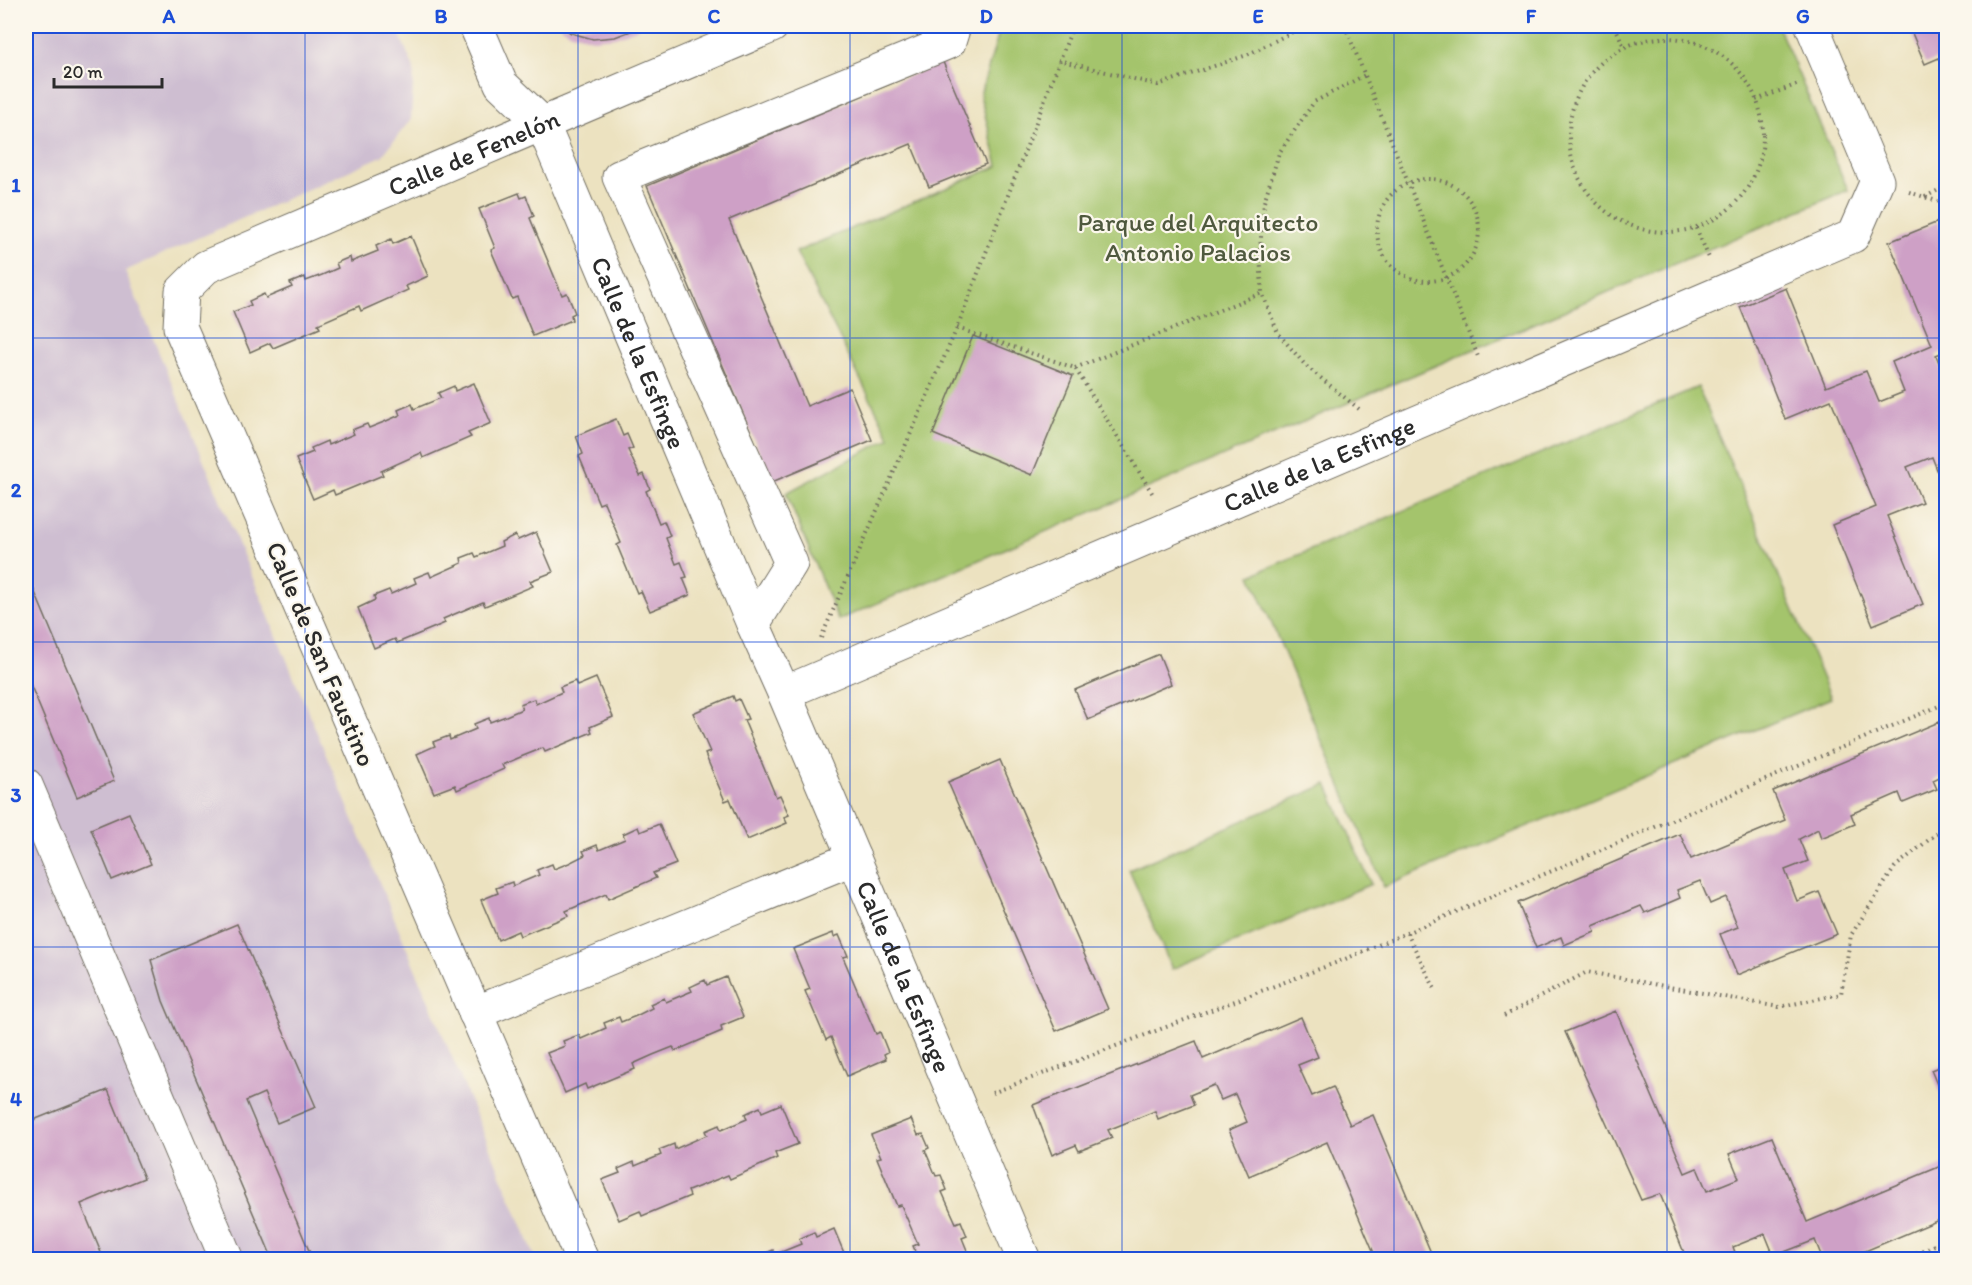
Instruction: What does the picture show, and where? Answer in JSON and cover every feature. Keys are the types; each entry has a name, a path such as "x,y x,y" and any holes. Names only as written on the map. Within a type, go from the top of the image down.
{"street":[{"name":"Calle de la Esfinge","path":"476,26 501,84 542,123 1024,1260"},
{"name":"Calle de Fenelón","path":"182,291 206,267 772,26"},
{"path":"753,624 791,563 619,177 949,42 954,26"},
{"name":"Calle de la Esfinge","path":"784,693 1852,236 1877,182 1812,26"},
{"name":"Calle de San Faustino","path":"182,291 180,327 582,1260"},
{"path":"26,785 227,1260"},
{"path":"475,1013 854,858"}],"path":[{"path":"816,648 957,328 1072,26"},
{"path":"1058,60 1158,85 1247,55 1304,26"},
{"path":"1345,26 1480,361"},
{"path":"1616,26 1624,47"},
{"path":"1655,39 1686,40 1716,52 1740,72 1756,100 1763,130 1760,162 1746,190 1724,213 1696,228 1664,233 1632,227 1604,210 1582,186 1570,156 1569,123 1578,92 1598,66 1624,47 1655,39"},
{"path":"1362,411 1306,366 1278,333 1262,293 1260,249 1264,202 1279,153 1314,102 1365,75"},
{"path":"1756,100 1804,81"},
{"path":"1424,178 1440,180 1455,186 1468,197 1477,211 1480,227 1475,251 1461,271 1447,278 1429,282 1412,279 1396,271 1384,257 1378,241 1377,223 1382,206 1393,192 1408,183 1424,178"},
{"path":"1925,197 1947,186"},
{"path":"1696,228 1712,265"},
{"path":"1075,368 1262,293"},
{"path":"957,328 1075,368 1157,500"},
{"path":"960,1105 1343,960 1947,703"},
{"path":"1504,1016 1587,972 1779,1007 1841,994 1851,935 1895,867 1947,826"},
{"path":"1407,933 1436,991"},
{"path":"1900,1260 1947,1240"}],"shaded area":[{"path":"26,26 396,26 414,69 411,119 382,156 125,271 536,1259 26,1259"}],"green space":[{"name":"Parque del Arquitecto Antonio Palacios","path":"1001,26 1778,26 1848,190 838,620 786,493 890,438 796,252 998,166 980,95"},
{"path":"1698,387 1831,698 1384,887 1251,575"},
{"path":"1327,784 1371,884 1172,969 1129,870"}],"building":[{"path":"560,26 640,26 615,37 593,39 571,33"},
{"path":"1909,26 1946,26 1946,55 1925,64"},
{"path":"943,62 986,164 929,187 911,144 729,220 807,406 850,388 872,440 772,482 647,186"},
{"path":"519,193 521,198 526,196 534,216 530,218 562,295 567,293 575,313 571,315 572,320 533,336 517,297 512,299 491,250 495,248 479,209"},
{"path":"1938,222 1946,244 1946,351 1936,355 1946,381 1946,493 1932,457 1907,467 1922,502 1887,516 1923,604 1873,625 1832,525 1876,507 1831,400 1785,419 1740,307 1786,288 1826,387 1866,371 1879,402 1904,392 1892,362 1932,345 1889,242"},
{"path":"411,236 428,276 406,286 408,290 361,311 359,306 318,324 320,328 273,348 270,343 250,352 233,312 251,305 249,301 264,294 266,298 292,287 290,283 305,277 306,281 338,268 336,263 350,257 351,262 378,251 376,246 391,239 393,244"},
{"path":"973,336 1073,376 1032,475 933,434"},
{"path":"474,383 491,423 468,433 471,437 423,458 421,453 381,471 383,475 335,495 333,490 313,499 296,459 313,452 311,448 327,441 328,445 354,434 352,430 367,424 369,428 384,422 400,415 398,410 412,404 414,409 441,398 438,393 454,386 455,391"},
{"path":"616,419 623,436 627,434 633,448 628,450 640,476 644,474 650,489 646,491 659,523 664,521 670,536 666,538 676,564 681,562 687,577 683,578 690,595 650,611 641,591 637,593 617,545 621,543 604,502 599,504 579,456 583,454 576,436"},
{"path":"536,532 553,572 530,581 533,586 485,606 483,602 443,619 445,623 397,643 395,639 374,648 358,608 375,600 374,596 389,590 391,594 416,583 414,578 429,572 431,577 462,563 461,558 474,553 476,557 502,546 501,542 515,535 518,540"},
{"path":"26,571 114,781 77,797 26,674"},
{"path":"1159,654 1171,684 1088,720 1075,690"},
{"path":"596,678 613,717 590,727 592,732 545,752 543,748 502,765 504,769 457,790 455,785 434,793 417,754 435,746 433,742 449,736 450,740 476,729 474,724 489,718 490,722 506,716 522,709 520,704 534,699 536,704 562,692 560,687 575,681 577,686"},
{"path":"733,696 735,701 739,699 748,719 744,720 776,797 780,795 789,815 784,817 787,823 747,840 730,799 725,801 705,754 710,752 693,713"},
{"path":"1939,722 1946,740 1946,774 1933,780 1937,789 1903,803 1899,793 1851,814 1855,824 1821,838 1818,829 1799,839 1808,861 1785,870 1797,901 1819,892 1837,934 1737,975 1720,934 1738,927 1726,897 1710,904 1700,881 1677,890 1680,898 1645,913 1641,906 1593,926 1595,932 1564,945 1561,937 1536,948 1518,903 1680,834 1691,859 1785,820 1773,791"},
{"path":"1000,760 1108,1009 1056,1031 948,782"},
{"path":"129,813 151,864 112,880 91,829"},
{"path":"659,824 676,864 653,873 656,878 608,899 606,894 566,911 568,916 520,936 518,931 498,940 481,900 498,893 496,888 512,882 513,886 539,875 537,870 552,864 554,869 569,863 585,855 583,851 597,845 599,850 625,839 623,834 638,827 640,832"},
{"path":"237,924 316,1107 277,1123 264,1093 246,1101 313,1260 273,1260 163,1001 151,960"},
{"path":"833,933 834,937 839,935 848,956 843,957 876,1034 880,1032 888,1052 884,1054 886,1059 847,1076 831,1037 826,1040 805,991 810,989 793,949"},
{"path":"726,977 743,1017 721,1026 722,1031 675,1051 673,1047 633,1064 635,1069 587,1089 585,1084 565,1093 547,1053 565,1046 563,1041 579,1035 581,1039 606,1028 604,1023 619,1017 621,1022 636,1016 652,1008 650,1004 664,998 666,1002 692,991 690,987 705,980 707,985"},
{"path":"1616,1011 1685,1173 1697,1168 1707,1191 1739,1178 1729,1154 1772,1137 1807,1222 1946,1164 1946,1217 1844,1260 1823,1260 1815,1240 1774,1256 1765,1234 1733,1247 1738,1260 1687,1260 1660,1194 1641,1200 1565,1032"},
{"path":"1301,1017 1318,1057 1298,1065 1312,1096 1333,1087 1350,1125 1373,1115 1434,1260 1377,1260 1327,1142 1249,1176 1229,1130 1247,1122 1235,1094 1221,1100 1214,1085 1190,1095 1194,1105 1158,1119 1155,1111 1108,1130 1112,1138 1079,1151 1076,1145 1052,1155 1033,1105 1196,1041 1203,1059"},
{"path":"1946,1064 1946,1106 1931,1070"},
{"path":"108,1090 144,1178 81,1204 104,1260 26,1260 26,1123"},
{"path":"781,1104 798,1144 775,1153 777,1158 730,1179 728,1175 688,1191 690,1196 642,1216 640,1211 619,1220 602,1180 620,1173 618,1169 634,1162 635,1166 661,1155 659,1150 674,1144 675,1149 707,1135 705,1131 719,1125 721,1130 747,1119 745,1114 760,1107 762,1112"},
{"path":"911,1119 918,1135 923,1134 929,1148 925,1150 936,1176 941,1175 947,1190 942,1192 956,1223 961,1221 967,1236 962,1238 971,1260 919,1260 913,1246 918,1244 901,1205 897,1206 877,1158 881,1157 871,1135"},
{"path":"834,1229 847,1260 760,1260 759,1256 773,1250 774,1255 801,1244 799,1239 814,1232 816,1237"}]}
